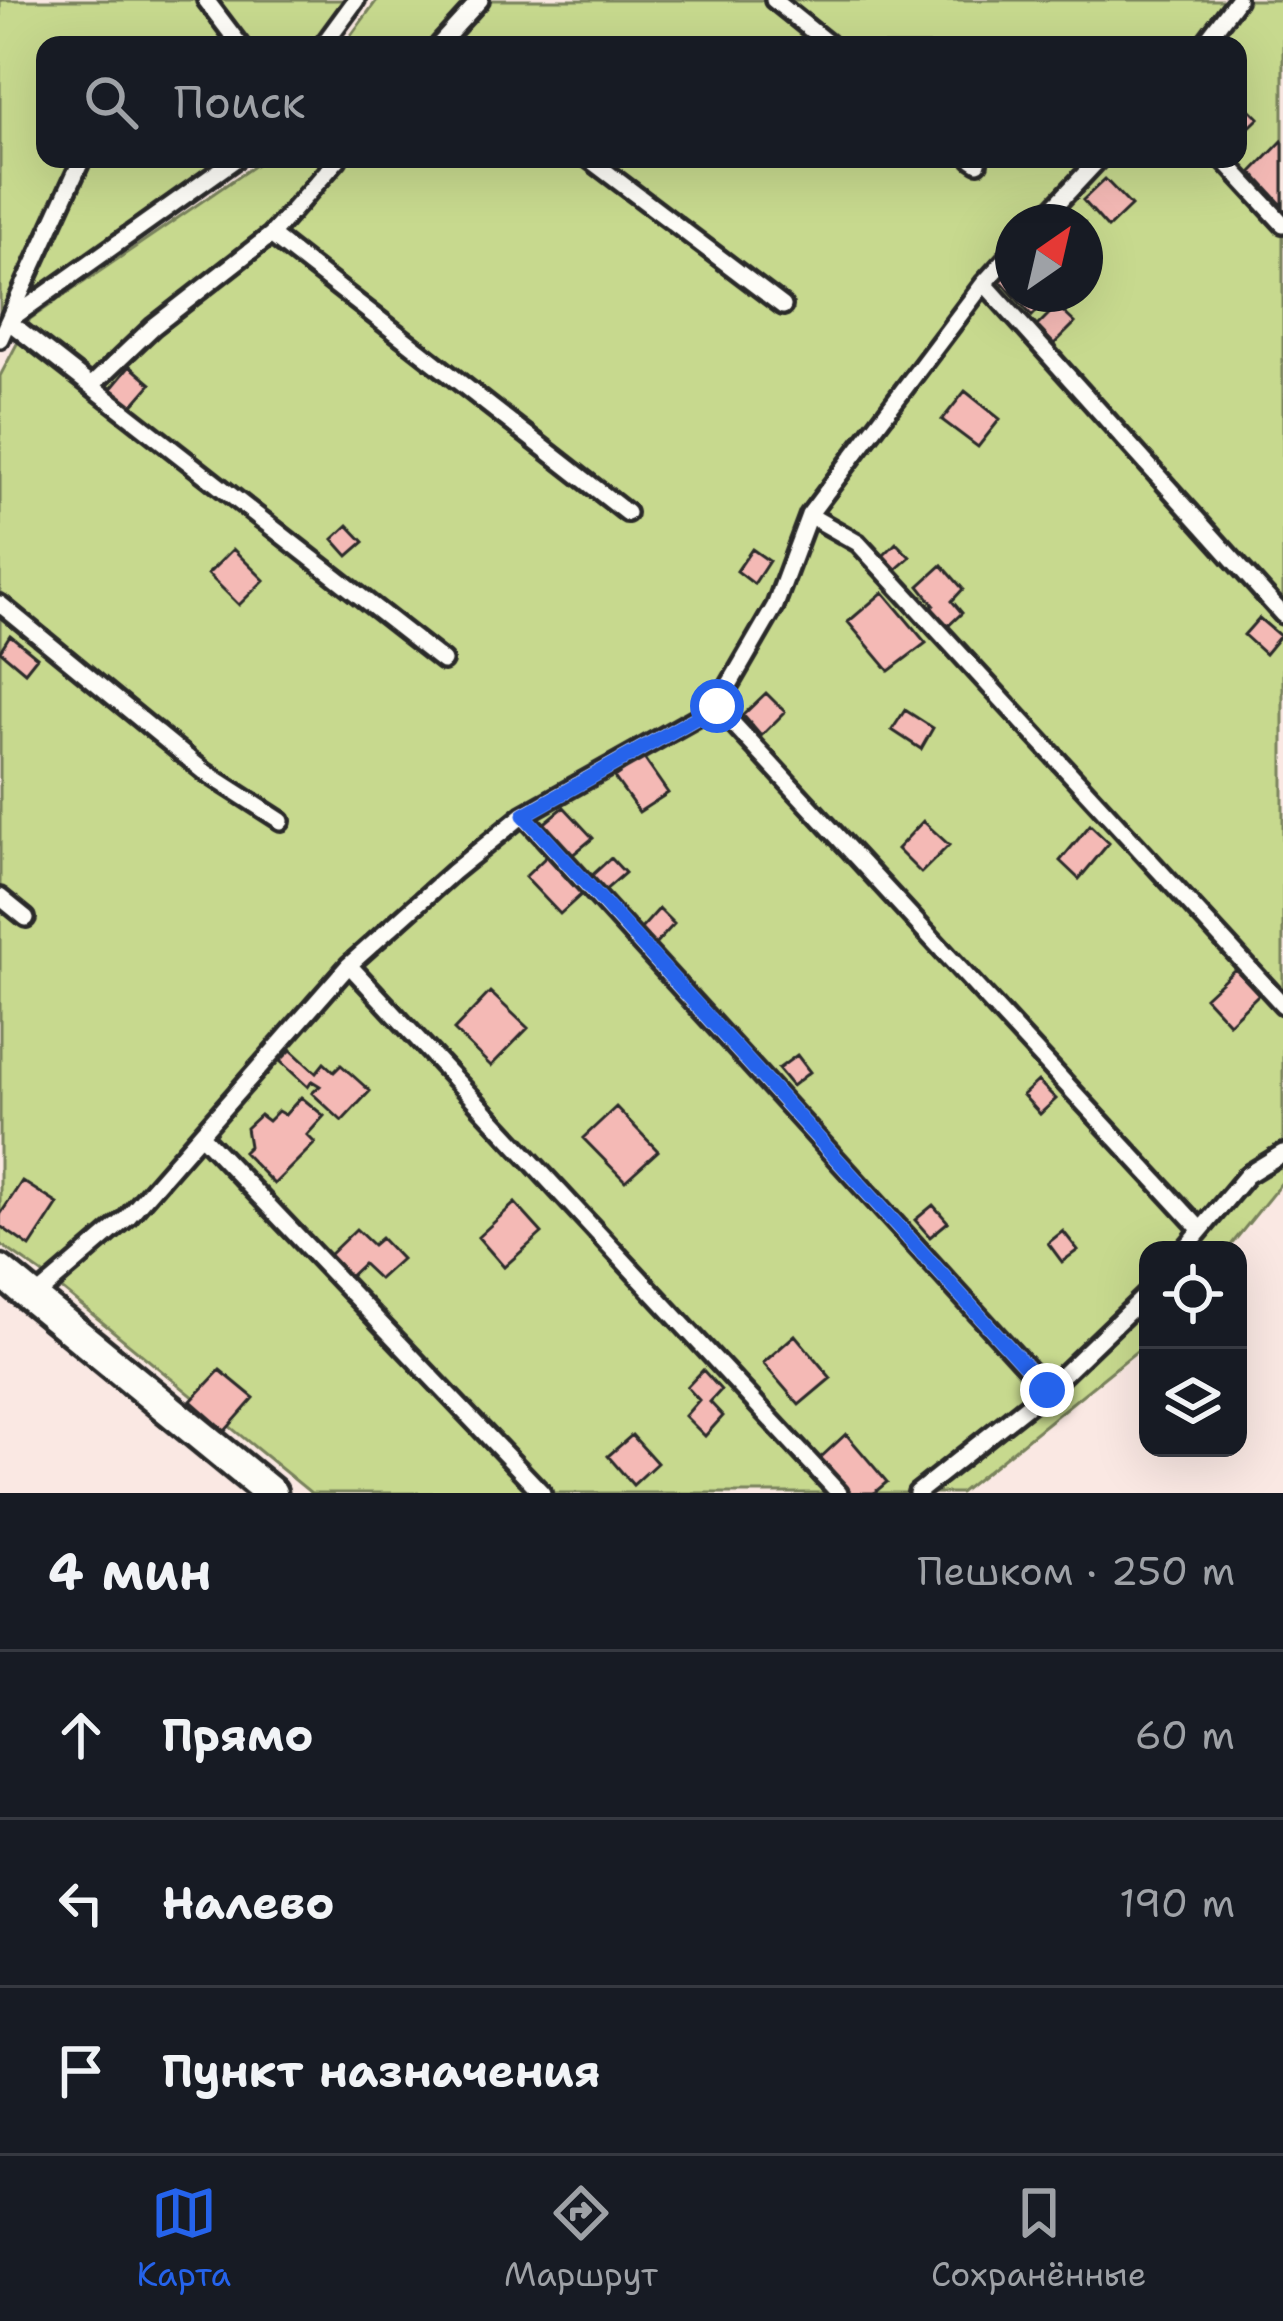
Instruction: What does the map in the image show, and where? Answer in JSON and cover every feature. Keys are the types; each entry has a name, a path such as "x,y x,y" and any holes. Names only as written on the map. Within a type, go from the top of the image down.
{"street":[{"path":"0,1271 271,1493"}],"lane":[{"path":"206,0 233,36"},
{"path":"330,36 356,0"},
{"path":"448,36 480,0"},
{"path":"774,0 819,36"},
{"path":"1211,36 1238,0"},
{"path":"0,339 78,168"},
{"path":"8,321 223,168"},
{"path":"91,386 153,327 271,235 330,168"},
{"path":"601,168 783,306"},
{"path":"1057,204 1091,168"},
{"path":"1231,168 1283,224"},
{"path":"271,235 627,513"},
{"path":"35,1297 127,1218 349,965 524,815 717,706 775,606 809,514 995,271"},
{"path":"984,283 1283,615"},
{"path":"8,321 443,661"},
{"path":"809,514 858,543 1283,1006"},
{"path":"0,604 206,772 281,821"},
{"path":"717,706 1200,1229"},
{"path":"524,815 1047,1390"},
{"path":"0,897 26,918"},
{"path":"349,965 838,1493"},
{"path":"201,1136 542,1493"},
{"path":"1191,1241 1247,1175 1283,1153"},
{"path":"917,1493 1047,1390 1139,1302"}],"green space":[{"path":"0,0 349,0 323,36 36,36 36,168 213,168 4,313 0,321"},
{"path":"377,0 1283,0 1283,1181 1234,1241 1139,1241 1139,1349 960,1493 311,1493 42,1273 0,1244 0,376 30,319 251,168 1247,168 1247,36 351,36"}],"building":[{"path":"1247,106 1259,118 1247,129"},
{"path":"1283,143 1283,206 1252,172"},
{"path":"1105,179 1131,206 1108,228 1103,222 1103,204 1083,200"},
{"path":"1051,312 1063,312 1075,323 1054,344 1037,326"},
{"path":"130,366 151,384 131,407 110,390"},
{"path":"965,391 1000,419 978,447 942,420"},
{"path":"348,525 364,542 348,556 333,539"},
{"path":"896,543 910,557 893,572 880,559"},
{"path":"233,549 264,580 239,605 208,574"},
{"path":"752,549 769,561 754,584 737,571"},
{"path":"942,565 963,589 952,601 962,613 945,629 929,611 934,605 919,586"},
{"path":"883,592 926,643 889,671 848,622"},
{"path":"1259,618 1280,636 1265,654 1244,635"},
{"path":"10,635 37,657 25,672 0,651"},
{"path":"766,693 785,712 761,736 743,715"},
{"path":"905,710 933,728 921,749 892,730"},
{"path":"643,757 668,793 639,812 614,777"},
{"path":"564,807 593,838 570,857 541,826"},
{"path":"923,821 949,845 921,873 897,849"},
{"path":"1090,825 1109,843 1079,879 1060,861"},
{"path":"548,855 583,893 560,914 525,877"},
{"path":"611,858 625,873 602,893 589,878"},
{"path":"659,909 674,924 654,946 640,930"},
{"path":"1235,969 1259,994 1229,1023 1205,997"},
{"path":"490,992 528,1028 491,1066 454,1030"},
{"path":"291,1050 316,1073 324,1063 334,1072 341,1065 370,1091 342,1121 312,1093 320,1086 312,1081 308,1087 280,1061"},
{"path":"797,1055 810,1072 792,1086 778,1069"},
{"path":"1038,1081 1056,1099 1040,1114 1023,1095"},
{"path":"301,1097 324,1116 307,1135 315,1143 274,1184 243,1152 249,1146 246,1128 260,1115 268,1121 278,1111 285,1115"},
{"path":"616,1107 658,1151 625,1181 583,1138"},
{"path":"22,1181 58,1204 30,1247 0,1226 0,1215"},
{"path":"515,1203 542,1233 504,1267 478,1237"},
{"path":"933,1205 948,1222 930,1237 915,1220"},
{"path":"356,1229 373,1245 381,1238 401,1259 379,1279 363,1264 346,1280 326,1258"},
{"path":"1063,1231 1078,1250 1062,1262 1048,1243"},
{"path":"795,1335 831,1378 799,1405 763,1363"},
{"path":"220,1370 254,1398 225,1431 191,1401"},
{"path":"703,1370 721,1390 710,1402 723,1416 705,1436 685,1416 699,1400 687,1387"},
{"path":"846,1434 887,1482 874,1493 848,1493 819,1459"},
{"path":"632,1435 657,1463 633,1485 608,1456"}],"route":[{"path":"717,706 524,815 1047,1390"}]}
